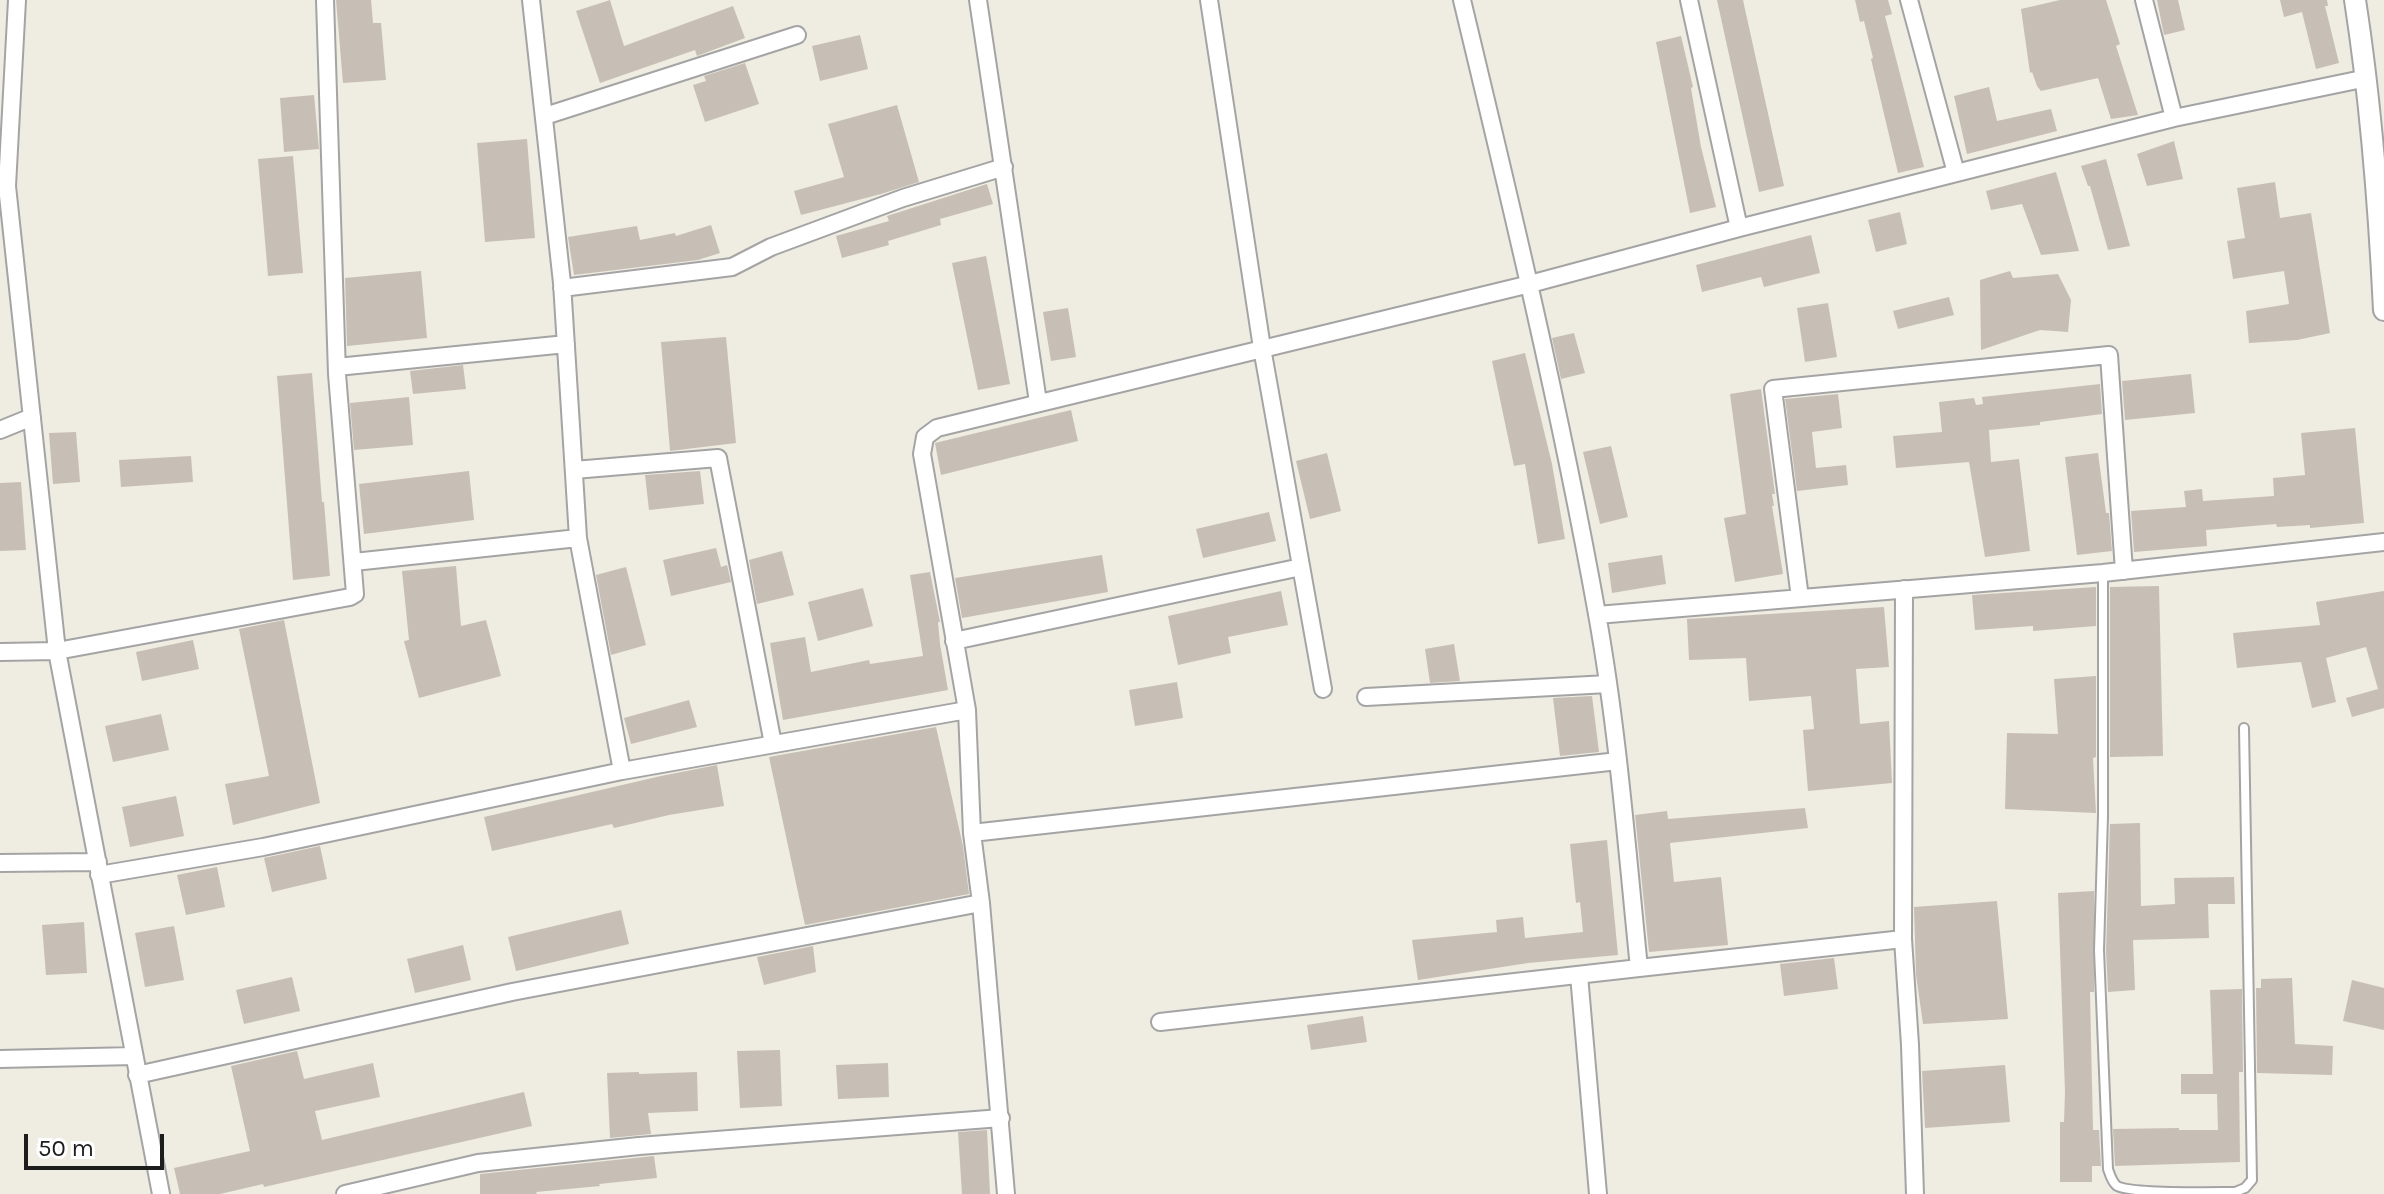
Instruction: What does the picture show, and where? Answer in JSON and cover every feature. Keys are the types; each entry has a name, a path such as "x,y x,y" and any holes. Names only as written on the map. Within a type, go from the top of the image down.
{"street":[{"path":"17,0 7,186 57,651 161,1194"},
{"path":"0,652 57,651 355,594 337,367 325,0"},
{"path":"531,0 562,288 578,538 622,771"},
{"path":"978,0 1038,402"},
{"path":"1209,0 1262,348 1323,689"},
{"path":"1462,0 1530,284 1597,615 1618,761 1639,968"},
{"path":"1689,0 1739,228"},
{"path":"1909,0 1956,173"},
{"path":"2144,0 2174,118"},
{"path":"2355,0 2381,199 2384,310"},
{"path":"545,116 797,35"},
{"path":"1006,1194 972,833 967,710 922,454 925,437 937,428 1038,402 1530,284 2174,118 2367,78"},
{"path":"562,288 732,267 771,247 903,198 1004,167"},
{"path":"337,367 566,344"},
{"path":"1800,598 1773,389 2109,355 2124,571"},
{"path":"0,430 32,417"},
{"path":"574,470 718,458 773,744"},
{"path":"354,562 578,538"},
{"path":"1597,615 2103,573 2384,542"},
{"path":"954,641 1301,567"},
{"path":"1904,589 1903,939 1915,1194"},
{"path":"1366,697 1608,684"},
{"path":"0,863 98,868 263,847 622,771 967,710"},
{"path":"972,833 1618,761"},
{"path":"137,1075 512,992 981,903"},
{"path":"1160,1022 1903,939"},
{"path":"1579,975 1598,1194"},
{"path":"0,1059 134,1056"},
{"path":"345,1194 478,1163 670,1143 1001,1118"}],"lane":[{"path":"2103,573 2103,816 2099,950 2108,1169 2118,1187 2143,1192 2235,1192 2245,1188 2252,1180 2244,728"}],"building":[{"path":"336,0 371,0 373,23 381,23 386,80 343,83"},
{"path":"610,0 624,46 733,6 745,38 697,56 695,50 600,83 576,11"},
{"path":"1717,0 1743,0 1784,186 1759,192"},
{"path":"1855,0 1888,0 1892,14 1885,16 1924,167 1898,173 1864,21 1860,22"},
{"path":"2060,0 2106,0 2120,44 2116,46 2138,115 2111,119 2098,78 2041,91 2037,86 2030,73 2021,9"},
{"path":"2157,0 2178,0 2185,30 2164,35"},
{"path":"2280,0 2327,0 2328,6 2325,6 2339,63 2316,69 2302,12 2284,17"},
{"path":"860,35 868,69 820,81 812,46"},
{"path":"1681,36 1693,87 1701,147 1716,207 1690,213 1656,42"},
{"path":"745,63 759,104 705,122 693,85 706,81 704,76"},
{"path":"1989,87 1997,121 2051,109 2057,131 1967,154 1954,96"},
{"path":"314,95 319,149 284,152 280,98"},
{"path":"897,105 919,182 801,215 794,191 844,177 828,124"},
{"path":"527,139 535,238 485,242 477,143"},
{"path":"2174,141 2183,179 2147,186 2137,154"},
{"path":"293,156 303,273 268,276 258,159"},
{"path":"2106,159 2130,246 2108,250 2090,186 2081,166"},
{"path":"2056,172 2079,251 2041,255 2022,204 1991,210 1986,191"},
{"path":"2275,182 2280,218 2311,213 2330,333 2297,340 2249,343 2246,311 2289,304 2284,271 2233,279 2227,241 2245,238 2237,188"},
{"path":"987,184 993,204 940,219 941,225 888,241 889,245 842,258 836,236 889,221 887,216"},
{"path":"1900,212 1907,244 1876,252 1868,220"},
{"path":"711,225 720,253 698,260 574,275 568,237 637,226 640,240 675,233 676,236"},
{"path":"1811,235 1820,273 1764,287 1761,277 1702,292 1696,265"},
{"path":"986,256 1010,384 978,390 952,263"},
{"path":"421,271 427,338 347,346 345,278"},
{"path":"2010,271 2013,278 2058,274 2071,300 2068,332 2040,330 1981,350 1980,280"},
{"path":"1949,297 1954,315 1898,329 1893,311"},
{"path":"1828,303 1837,357 1805,362 1797,308"},
{"path":"1068,308 1076,357 1051,361 1043,312"},
{"path":"1574,333 1585,373 1561,379 1552,338"},
{"path":"726,337 736,443 670,451 661,342"},
{"path":"1525,353 1552,464 1565,539 1538,544 1525,464 1514,466 1492,361"},
{"path":"463,365 466,389 413,394 410,371"},
{"path":"312,373 330,576 293,580 277,376"},
{"path":"2191,374 2195,413 2125,420 2122,381"},
{"path":"2100,384 2102,414 1989,430 1991,462 2019,459 2030,551 1985,557 1969,462 1896,468 1893,436 1942,432 1939,402 1974,398 1976,405 1983,404 1982,397"},
{"path":"1761,389 1775,494 1772,494 1772,506 1783,574 1735,582 1724,518 1746,514 1730,394"},
{"path":"1838,394 1842,428 1812,432 1816,468 1846,465 1848,485 1797,491 1785,399"},
{"path":"409,397 413,445 354,450 350,403"},
{"path":"1071,410 1078,441 941,475 935,443"},
{"path":"2355,428 2364,523 2310,528 2310,525 2277,527 2276,524 2206,530 2207,546 2134,552 2131,511 2186,507 2184,491 2202,489 2203,501 2274,496 2273,478 2305,475 2301,433"},
{"path":"76,432 80,482 53,484 49,433"},
{"path":"1611,446 1628,517 1600,524 1583,452"},
{"path":"1327,453 1341,511 1310,519 1296,461"},
{"path":"2098,453 2106,513 2109,513 2112,551 2077,555 2065,457"},
{"path":"191,456 193,482 121,487 119,460"},
{"path":"469,471 474,520 364,534 359,484"},
{"path":"700,471 704,504 649,510 645,475"},
{"path":"21,482 26,550 0,551 0,483"},
{"path":"1269,512 1276,541 1203,558 1196,529"},
{"path":"716,548 721,567 727,565 731,582 671,596 663,560"},
{"path":"782,551 794,595 757,604 749,560"},
{"path":"1102,555 1108,592 962,618 955,578"},
{"path":"1662,555 1666,584 1612,593 1608,563"},
{"path":"456,566 461,626 486,620 501,676 419,698 404,641 409,640 402,571"},
{"path":"626,567 646,645 611,655 596,575"},
{"path":"930,572 948,690 783,720 770,643 805,637 811,672 869,660 870,664 923,656 910,575"},
{"path":"2159,586 2163,756 2110,757 2110,587"},
{"path":"2096,587 2096,626 2033,631 2033,626 1975,630 1972,595"},
{"path":"863,588 873,626 818,641 808,602"},
{"path":"1281,591 1288,625 1228,637 1231,653 1178,665 1168,616"},
{"path":"2384,591 2384,708 2352,717 2346,698 2378,689 2366,647 2326,658 2336,702 2312,708 2301,662 2237,668 2233,633 2320,625 2316,602"},
{"path":"1884,607 1889,667 1856,669 1860,724 1889,721 1892,783 1808,791 1803,730 1814,729 1811,696 1749,701 1746,658 1689,660 1687,619"},
{"path":"284,620 320,803 233,825 225,784 269,776 239,629"},
{"path":"193,640 199,669 142,681 136,652"},
{"path":"1454,644 1460,681 1430,683 1425,649"},
{"path":"2096,676 2096,757 2093,758 2096,813 2005,809 2007,733 2058,734 2054,679"},
{"path":"1177,682 1183,718 1135,726 1129,690"},
{"path":"1592,696 1599,752 1560,756 1553,698"},
{"path":"689,700 697,727 631,744 624,718"},
{"path":"161,714 169,750 113,762 105,726"},
{"path":"936,727 963,846 969,894 805,925 769,757"},
{"path":"717,765 724,806 614,828 612,824 492,851 484,817"},
{"path":"176,796 184,836 130,847 122,807"},
{"path":"1805,808 1808,828 1670,843 1674,882 1721,877 1728,945 1649,952 1635,815 1667,811 1668,819"},
{"path":"2140,823 2141,906 2175,904 2174,878 2234,877 2235,904 2208,904 2209,938 2133,940 2135,990 2108,992 2106,950 2110,824"},
{"path":"1607,840 1618,955 1528,963 1418,980 1412,940 1497,932 1496,920 1523,917 1525,938 1583,932 1580,902 1576,903 1570,844"},
{"path":"320,846 327,879 272,892 264,858"},
{"path":"217,867 225,907 186,915 177,875"},
{"path":"2094,891 2094,992 2090,992 2093,1130 2099,1130 2101,1166 2092,1166 2092,1182 2060,1182 2060,1122 2064,1122 2065,1092 2058,893"},
{"path":"1997,901 2008,1019 1923,1024 1916,975 1914,907"},
{"path":"621,910 629,944 516,971 508,937"},
{"path":"84,922 87,973 46,975 42,925"},
{"path":"174,926 184,980 145,987 135,933"},
{"path":"463,945 471,980 415,993 407,959"},
{"path":"813,946 816,972 764,985 757,957"},
{"path":"1834,958 1838,989 1784,996 1780,964"},
{"path":"292,977 300,1011 244,1024 236,990"},
{"path":"2292,978 2295,1044 2333,1046 2332,1075 2257,1073 2256,988 2261,988 2261,979"},
{"path":"2352,980 2384,988 2384,1030 2343,1021"},
{"path":"2242,989 2240,1162 2115,1166 2113,1129 2218,1130 2217,1094 2181,1094 2181,1074 2213,1074 2210,990"},
{"path":"1363,1016 1367,1042 1311,1050 1307,1025"},
{"path":"780,1050 782,1106 740,1108 737,1051"},
{"path":"297,1051 304,1079 373,1063 380,1097 315,1111 322,1140 524,1092 532,1126 264,1187 263,1184 220,1194 180,1194 174,1168 250,1151 231,1066"},
{"path":"888,1063 889,1097 838,1099 836,1065"},
{"path":"2005,1065 2010,1122 1925,1128 1922,1071"},
{"path":"697,1072 698,1111 648,1113 651,1134 610,1138 607,1073"},
{"path":"987,1130 990,1194 962,1194 958,1132"},
{"path":"654,1156 657,1178 537,1194 480,1194 480,1174"}]}
